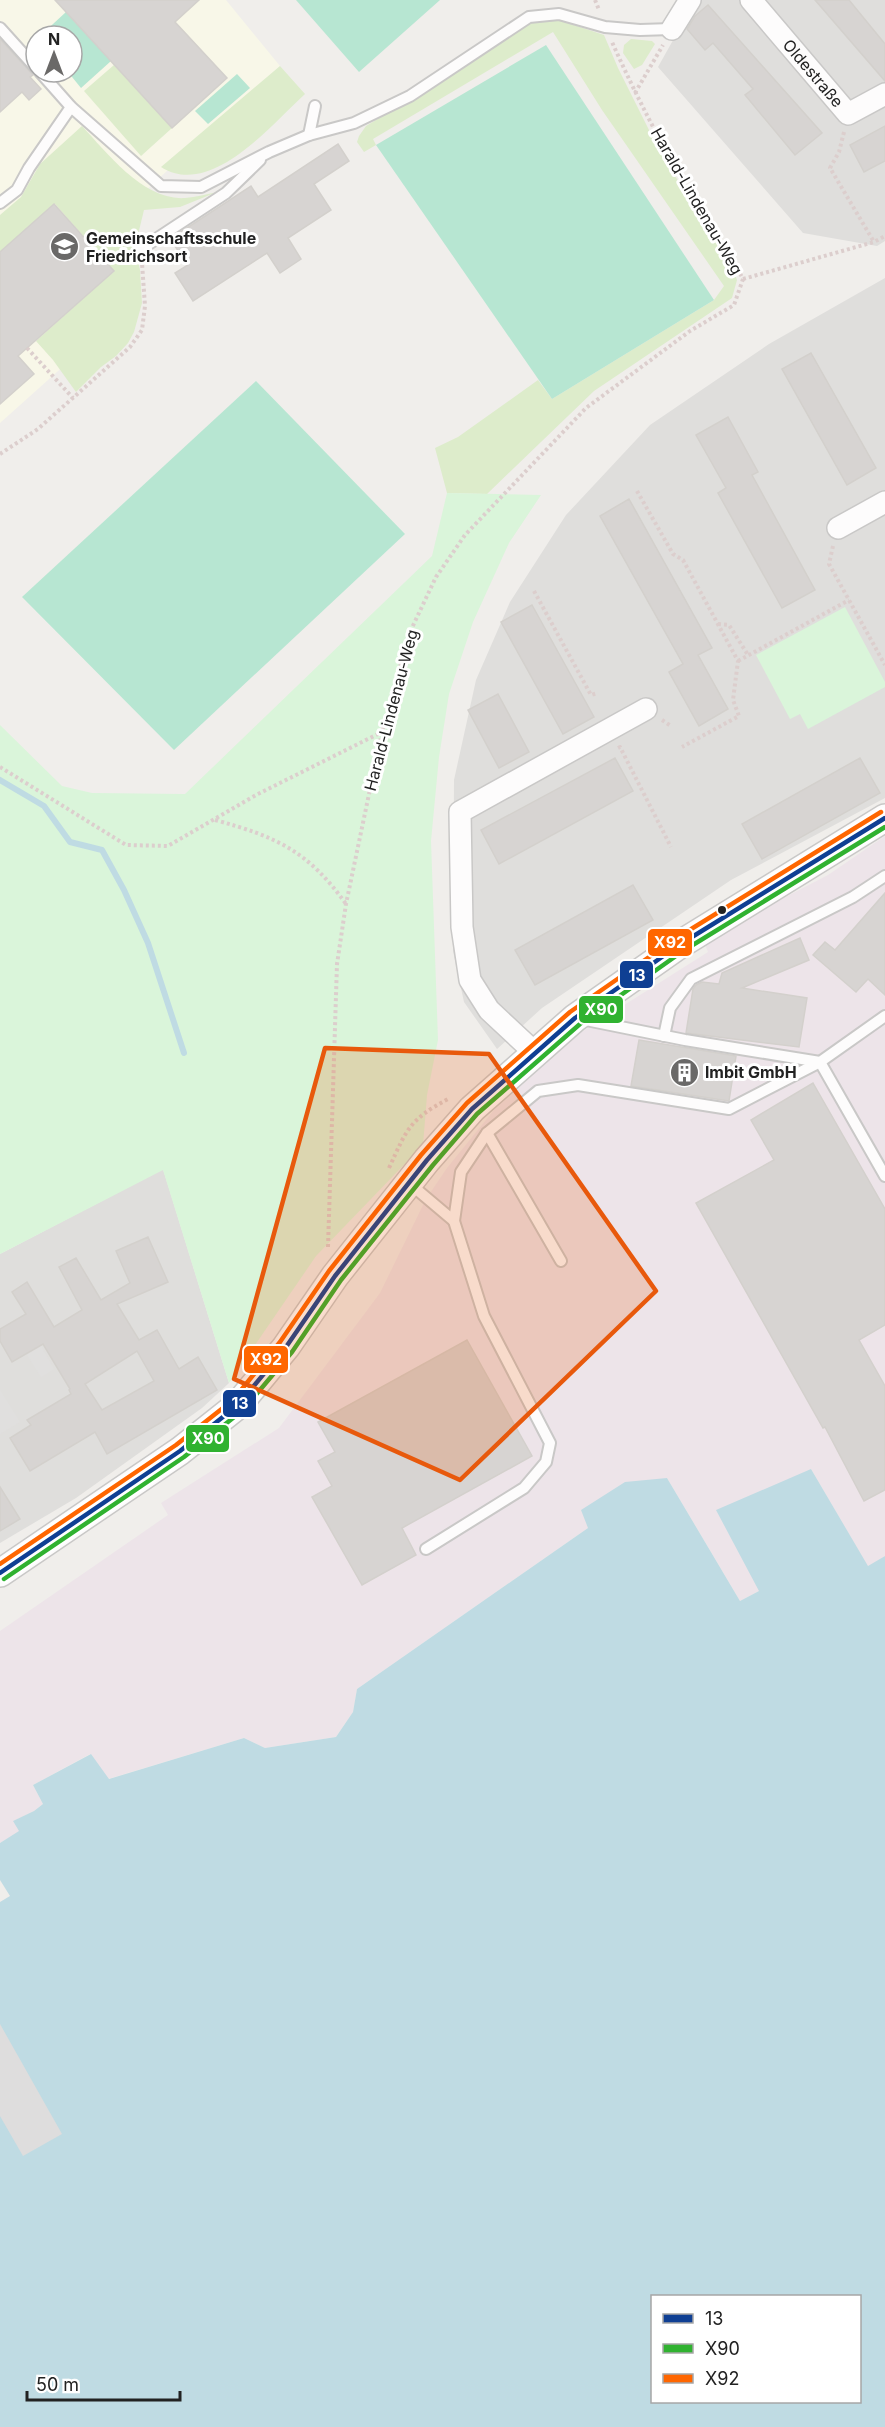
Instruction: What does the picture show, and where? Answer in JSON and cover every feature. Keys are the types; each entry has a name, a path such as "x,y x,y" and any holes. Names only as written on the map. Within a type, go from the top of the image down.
{"street":[{"path":"672,29 690,0"},
{"name":"Oldestraße","path":"751,0 848,114 885,94"},
{"path":"838,528 885,502"},
{"path":"535,1053 489,1010 471,980 462,927 460,812 646,709"},
{"path":"0,1573 171,1458 238,1405 286,1347 335,1276 408,1183 472,1109 575,1018 679,945 885,818"}],"lane":[{"path":"51,84 71,107 161,186 201,187 269,152 309,135 354,123 410,96 528,17 559,14 605,27 640,30 672,29"},
{"path":"0,28 24,55"},
{"path":"309,135 315,106"},
{"path":"0,203 17,190 28,168 71,107"},
{"path":"141,249 226,193 269,152"},
{"path":"664,1036 670,1008 692,979 853,897 885,876"},
{"path":"426,1549 524,1488 546,1462 550,1443 484,1316 454,1221 460,1172 487,1133 538,1091 578,1084 729,1109 820,1062 885,1016"},
{"path":"575,1018 664,1036 820,1062"},
{"path":"820,1062 885,1176"},
{"path":"487,1133 561,1261"},
{"path":"408,1183 454,1221"}],"path":[{"name":"Harald-Lindenau-Weg","path":"335,1276 327,1261 337,964 346,904 382,732 409,634 436,577 465,535 586,408 690,331 734,305 743,279 680,175 635,94 605,27"},
{"path":"635,94 672,29"},
{"path":"848,114 839,152 830,168 874,242"},
{"path":"743,279 874,242 885,236"},
{"path":"0,454 39,429 130,347 142,330 145,306 141,249"},
{"path":"27,348 74,398"},
{"path":"637,491 673,554 683,560 738,661 733,700 739,716 682,747"},
{"path":"838,528 829,564 885,665"},
{"path":"534,591 591,695 598,693"},
{"path":"738,661 849,600"},
{"path":"717,624 729,625 748,655"},
{"path":"0,767 126,845 168,846 256,795 382,732"},
{"path":"609,753 620,747 671,846"},
{"path":"214,820 258,832 290,848 332,884 346,904"}],"highlighted area":[{"path":"325,1048 489,1054 656,1291 460,1480 234,1379"}],"shaded area":[{"name":"Gemeinschaftsschule Friedrichsort","path":"0,0 226,0 280,66 126,209 133,284 96,337 0,423"},
{"path":"690,0 885,0 885,241 877,246 803,233 658,67 681,26"},
{"path":"885,278 885,798 731,880 542,1008 497,1049 464,1002 453,951 454,780 476,680 510,602 566,515 650,425 769,344"},
{"path":"885,836 885,1556 868,1567 811,1469 759,1591 740,1601 667,1478 588,1528 357,1689 353,1712 336,1737 265,1748 244,1738 108,1779 90,1754 33,1785 43,1804 14,1821 20,1831 0,1843 0,1631 168,1515 161,1503 279,1428 380,1293 426,1199 447,1168 494,1110 580,1033 708,952 703,940 828,875"},
{"path":"163,1169 229,1383 202,1408 76,1498 0,1543 0,1254"},
{"path":"41,1346 54,1369 41,1377 27,1355"},
{"path":"0,1390 20,1422 0,1434"}],"green space":[{"path":"296,0 440,0 359,72"},
{"path":"66,12 77,24 53,24"},
{"path":"556,19 604,35 661,154 732,265 737,280 732,298 594,391 487,494 447,493 435,448 458,437 538,380 552,399 714,300 724,286 602,110 553,32 373,139 376,145 364,152 357,142 366,126 467,65 529,23"},
{"path":"84,32 111,61 81,88 78,84 84,84"},
{"path":"631,39 652,41 655,44 642,65 634,69 623,53 624,45"},
{"path":"546,45 714,300 552,399 376,145"},
{"path":"114,65 172,128 141,156 84,91"},
{"path":"280,66 305,94 258,139 220,166 200,173 180,174 161,167"},
{"path":"237,74 250,88 208,124 195,111"},
{"path":"82,126 128,173 155,192 170,197 185,198 217,192 180,207 144,210 135,247 140,270 142,303 134,332 116,356 101,367 76,392 36,341 114,271 55,204 0,252 0,215 21,197 40,164"},
{"path":"256,381 405,534 174,750 22,597"},
{"path":"447,493 541,495 509,543 473,622 449,694 439,757 431,841 438,1040 427,1095 423,1145 316,1256 229,1383 163,1170 0,1254 0,725 62,786 92,793 185,794 432,556"},
{"path":"845,607 885,682 885,687 808,729 800,714 790,719 756,655"}],"water":[{"path":"811,1469 868,1566 885,1556 885,2427 0,2427 0,1902 10,1896 0,1880 0,1843 19,1831 13,1821 43,1804 33,1785 91,1754 109,1779 244,1738 265,1748 336,1737 353,1712 357,1689 588,1528 581,1510 625,1482 667,1478 740,1601 759,1591 716,1510"}],"pier":[{"path":"0,2024 62,2134 23,2156 0,2116"}],"building":[{"path":"55,0 199,0 175,22 227,78 172,128 84,32 84,24 77,24"},
{"path":"815,0 849,0 885,44 885,81"},
{"path":"708,5 822,133 795,155 745,95 753,89 713,43 705,50 687,29 695,16"},
{"path":"0,39 24,65 24,84 36,84 41,89 29,100 22,92 0,112"},
{"path":"885,126 885,161 864,172 850,145"},
{"path":"338,144 349,161 314,184 331,210 288,238 301,259 280,273 267,253 193,301 175,273 188,265 170,239 251,186 258,197"},
{"path":"54,204 114,271 18,356 34,374 0,404 0,252"},
{"path":"811,353 876,468 847,485 782,369"},
{"path":"728,417 758,472 752,475 815,590 782,608 718,493 726,488 696,435"},
{"path":"629,499 712,648 698,655 728,709 699,726 669,672 683,664 600,516"},
{"path":"532,605 594,717 563,734 501,622"},
{"path":"498,694 529,752 499,768 468,710"},
{"path":"615,758 633,791 499,864 481,830"},
{"path":"860,758 880,793 762,859 742,824"},
{"path":"633,885 653,920 535,985 515,950"},
{"path":"885,893 885,995 868,979 856,992 813,955 825,942 835,950"},
{"path":"800,938 809,960 742,988 807,998 799,1047 686,1033 693,989 696,985 702,982 719,984 722,973"},
{"name":"lmbit GmbH","path":"639,1040 736,1056 729,1101 631,1086"},
{"path":"813,1083 885,1209 885,1325 859,1340 885,1386 885,1490 864,1501 825,1427 823,1428 696,1203 774,1160 751,1120"},
{"path":"148,1237 168,1282 117,1304 139,1340 157,1330 179,1369 198,1357 217,1390 107,1454 95,1432 30,1471 10,1438 31,1425 27,1420 71,1394 43,1344 12,1362 0,1341 0,1329 26,1314 12,1292 27,1282 54,1327 82,1310 59,1267 76,1258 101,1300 130,1283 116,1251","holes":["137,1351 154,1381 102,1410 85,1384"]},
{"path":"467,1340 532,1456 402,1528 416,1555 362,1585 312,1497 332,1486 318,1461 335,1452 318,1422"},
{"path":"0,1487 20,1519 0,1531"}],"waterway":[{"path":"0,780 44,806 70,842 102,850 124,890 148,943 184,1053"}],"transit line":[{"name":"X92","path":"0,1564 176,1445 233,1400 280,1342 329,1271 421,1155 467,1103 570,1012 675,939 881,812"},
{"name":"13","path":"0,1573 180,1451 238,1405 286,1347 335,1276 427,1160 472,1109 575,1018 679,945 885,818"},
{"name":"X90","path":"4,1579 184,1457 243,1410 292,1352 341,1280 477,1114 580,1024 683,951 885,827"}],"place":[{"name":"Gemeinschaftsschule Friedrichsort","path":"65,247"},
{"name":"lmbit GmbH","path":"684,1072"}]}
